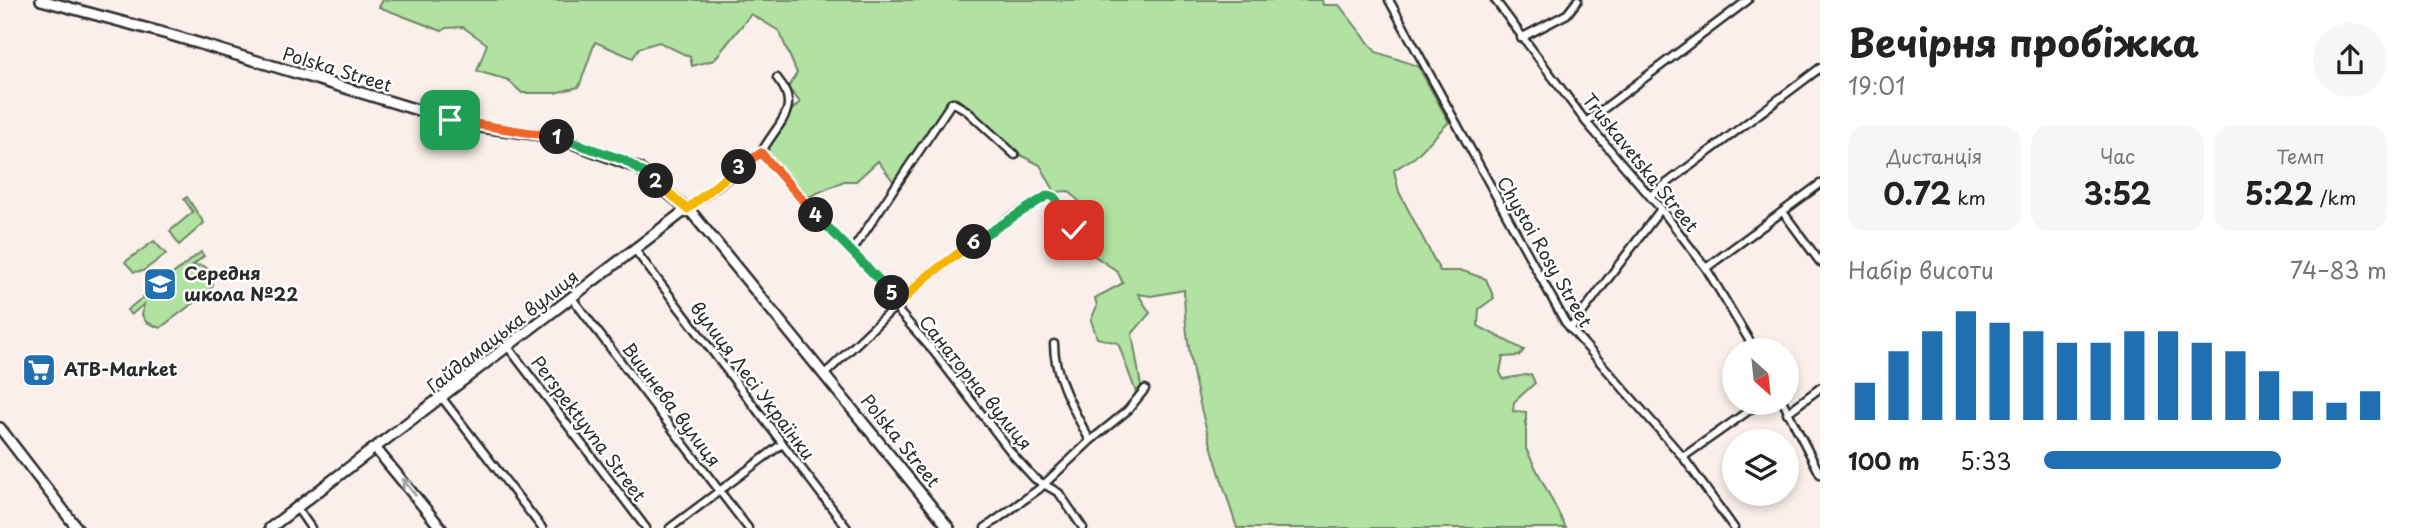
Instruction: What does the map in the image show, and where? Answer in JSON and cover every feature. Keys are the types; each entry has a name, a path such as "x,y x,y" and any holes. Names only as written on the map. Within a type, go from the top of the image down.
{"street":[{"name":"Polska Street","path":"41,0 171,35 467,125 556,137 600,151 638,168 687,209 826,373 949,528"},
{"name":"Chystoi Rosy Street","path":"1389,0 1570,329 1683,457 1734,528"},
{"name":"Truskavetska Street","path":"1495,0 1586,122 1661,209 1706,268 1748,338"},
{"path":"1521,38 1567,15 1578,0"},
{"path":"1586,122 1748,0"},
{"path":"1650,196 1820,68"},
{"path":"761,153 790,107 790,98 777,78"},
{"path":"852,251 952,102 966,110 1015,155"},
{"name":"Гайдамацька вулиця","path":"270,528 635,250 752,157 761,153"},
{"name":"Санаторна вулиця","path":"761,153 822,222 900,303 899,312 934,352 1014,456 1035,479 1059,493 1083,528"},
{"path":"1706,268 1820,184"},
{"path":"826,373 945,262 1048,195 1058,201 1074,230"},
{"path":"1570,329 1661,209"},
{"path":"1783,212 1820,262"},
{"name":"вулиця Лесі Українки","path":"635,250 847,528"},
{"name":"Вишнева вулиця","path":"572,298 748,528"},
{"path":"1054,344 1058,368 1090,441"},
{"name":"Perspektyvna Street","path":"508,347 646,528"},
{"path":"1799,404 1820,388"},
{"path":"985,528 1039,489 1128,410 1145,389"},
{"path":"442,398 542,528"},
{"path":"1683,457 1743,415"},
{"path":"1788,415 1820,474"},
{"path":"0,428 77,528"},
{"path":"670,528 782,444"},
{"path":"376,449 441,528"},
{"path":"297,508 312,528"}],"green space":[{"path":"383,0 1322,0 1323,5 1339,5 1376,52 1418,66 1449,122 1415,157 1394,170 1399,192 1440,271 1463,271 1486,279 1494,298 1479,309 1478,326 1524,350 1519,356 1503,357 1500,372 1503,379 1531,374 1535,383 1514,402 1513,411 1526,412 1526,449 1566,528 1237,528 1195,380 1189,350 1184,290 1151,296 1138,294 1150,313 1132,334 1141,386 1137,395 1118,343 1097,338 1091,320 1097,306 1095,298 1123,283 1117,271 1090,253 1098,221 1069,191 1055,192 1040,165 1016,153 958,99 944,106 896,185 878,161 856,181 844,181 806,198 766,153 785,117 800,102 788,88 797,73 779,31 751,14 714,60 692,66 690,57 659,42 639,48 633,58 595,42 579,87 555,93 522,93 508,80 477,71 487,44 463,27 446,28 442,31 379,7"},
{"path":"187,197 204,223 179,245 170,231 193,212 184,199"},
{"path":"154,241 166,254 143,271 134,272 125,262"},
{"path":"201,252 204,256 193,265 204,266 213,274 213,285 208,292 160,328 146,322 142,315 144,304 131,315 127,310"}],"place":[{"name":"Середня школа №22","path":"160,284"},
{"name":"ATB-Market","path":"39,370"}],"route":[{"path":"450,120 467,125 556,137 624,160 653,178 687,209 752,157 761,153 822,222 900,303 945,262 1048,195 1058,201 1074,230"}]}
